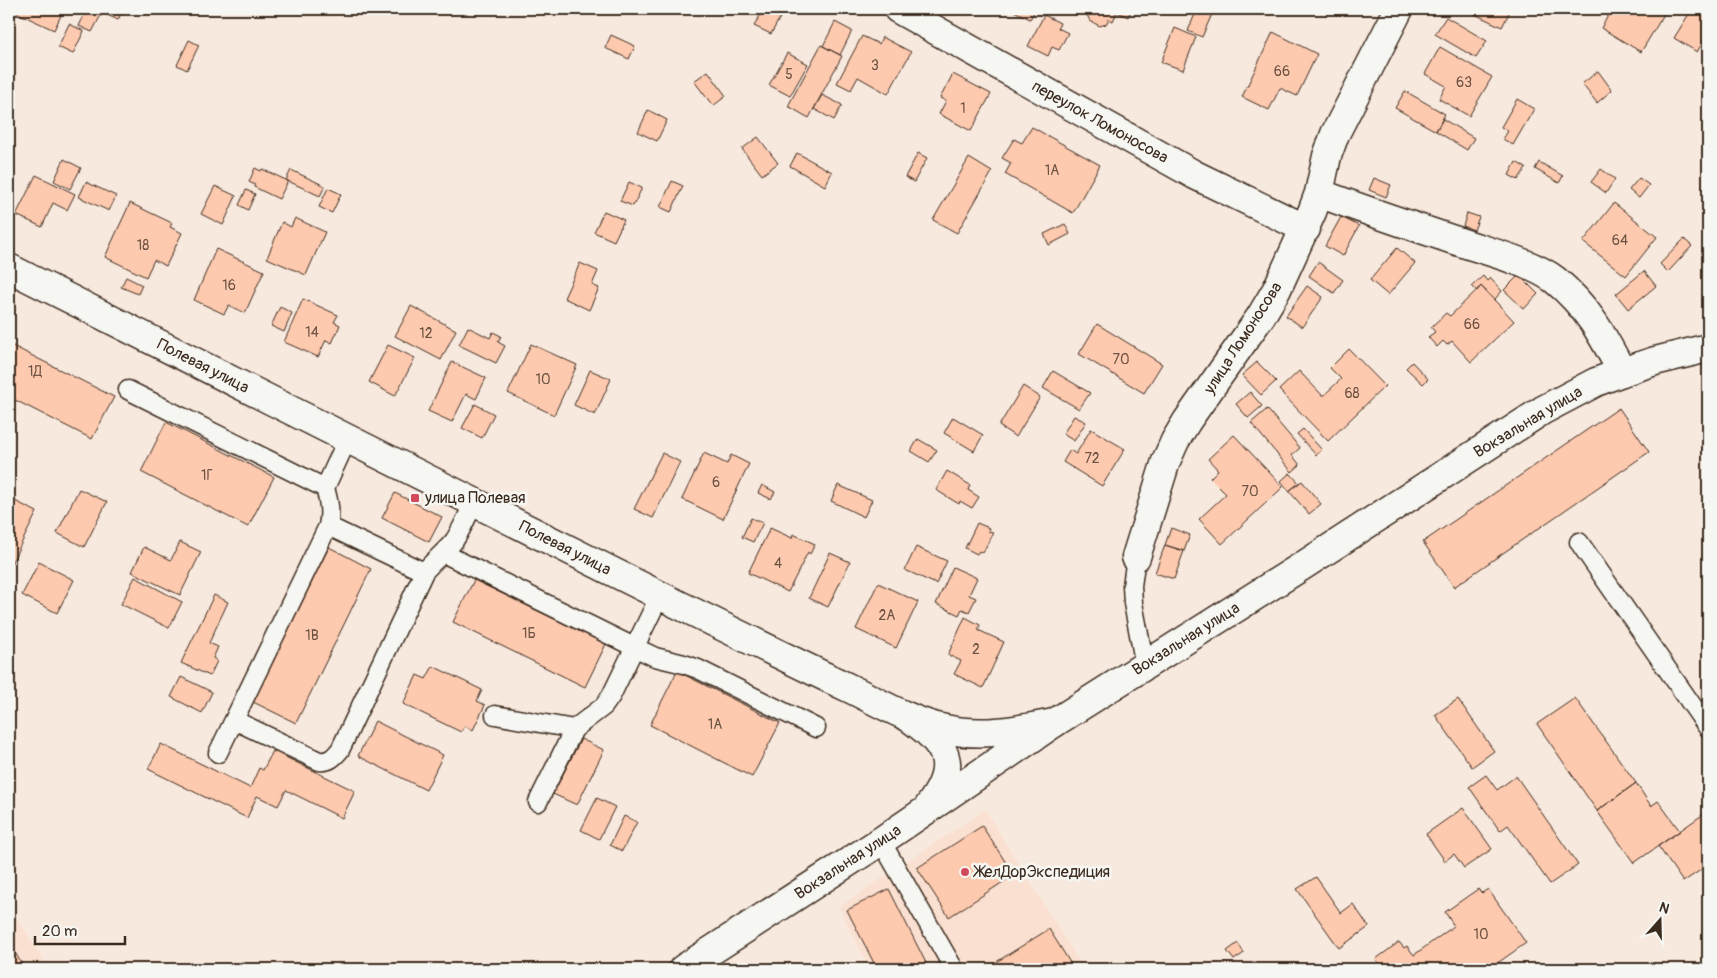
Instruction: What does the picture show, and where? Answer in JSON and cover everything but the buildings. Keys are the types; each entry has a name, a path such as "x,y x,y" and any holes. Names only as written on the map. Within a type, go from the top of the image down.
{"street":[{"name":"переулок Ломоносова","path":"898,9 1178,166 1306,228"},
{"name":"улица Ломоносова","path":"1136,557 1166,462 1175,441 1261,316 1277,289 1306,228 1319,193 1327,156 1335,134 1398,9"},
{"path":"1319,193 1374,214 1525,264 1553,279 1576,299 1599,328 1622,372"},
{"name":"Полевая улица","path":"9,268 347,440 905,715 945,729 978,733 1013,731 1054,723"},
{"name":"Вокзальная улица","path":"683,969 881,841 1054,723 1543,410 1596,382 1622,372 1655,361 1708,348"},
{"path":"905,715 937,740 945,753 947,768 945,781 927,809"}],"lane":[{"path":"128,390 325,488"},
{"path":"218,753 328,526 330,510 325,488 347,440"},
{"path":"234,720 319,761 327,762 334,758 340,750 424,572 443,553 461,530 474,502"},
{"path":"328,526 424,572"},
{"path":"1579,542 1708,728"},
{"path":"443,553 655,657 698,669 816,728"},
{"path":"1136,557 1132,586 1133,603 1144,666"},
{"path":"538,802 574,729 604,706 611,696 660,595"},
{"path":"495,714 574,729"},
{"path":"881,841 954,969"}],"shaded area":[{"name":"ЖелДорЭкспедиция","path":"985,810 1084,969 870,969 839,907"},
{"path":"9,905 49,969 9,969"}],"place":[{"name":"улица Полевая","path":"415,498"},
{"name":"ЖелДорЭкспедиция","path":"965,872"}]}
